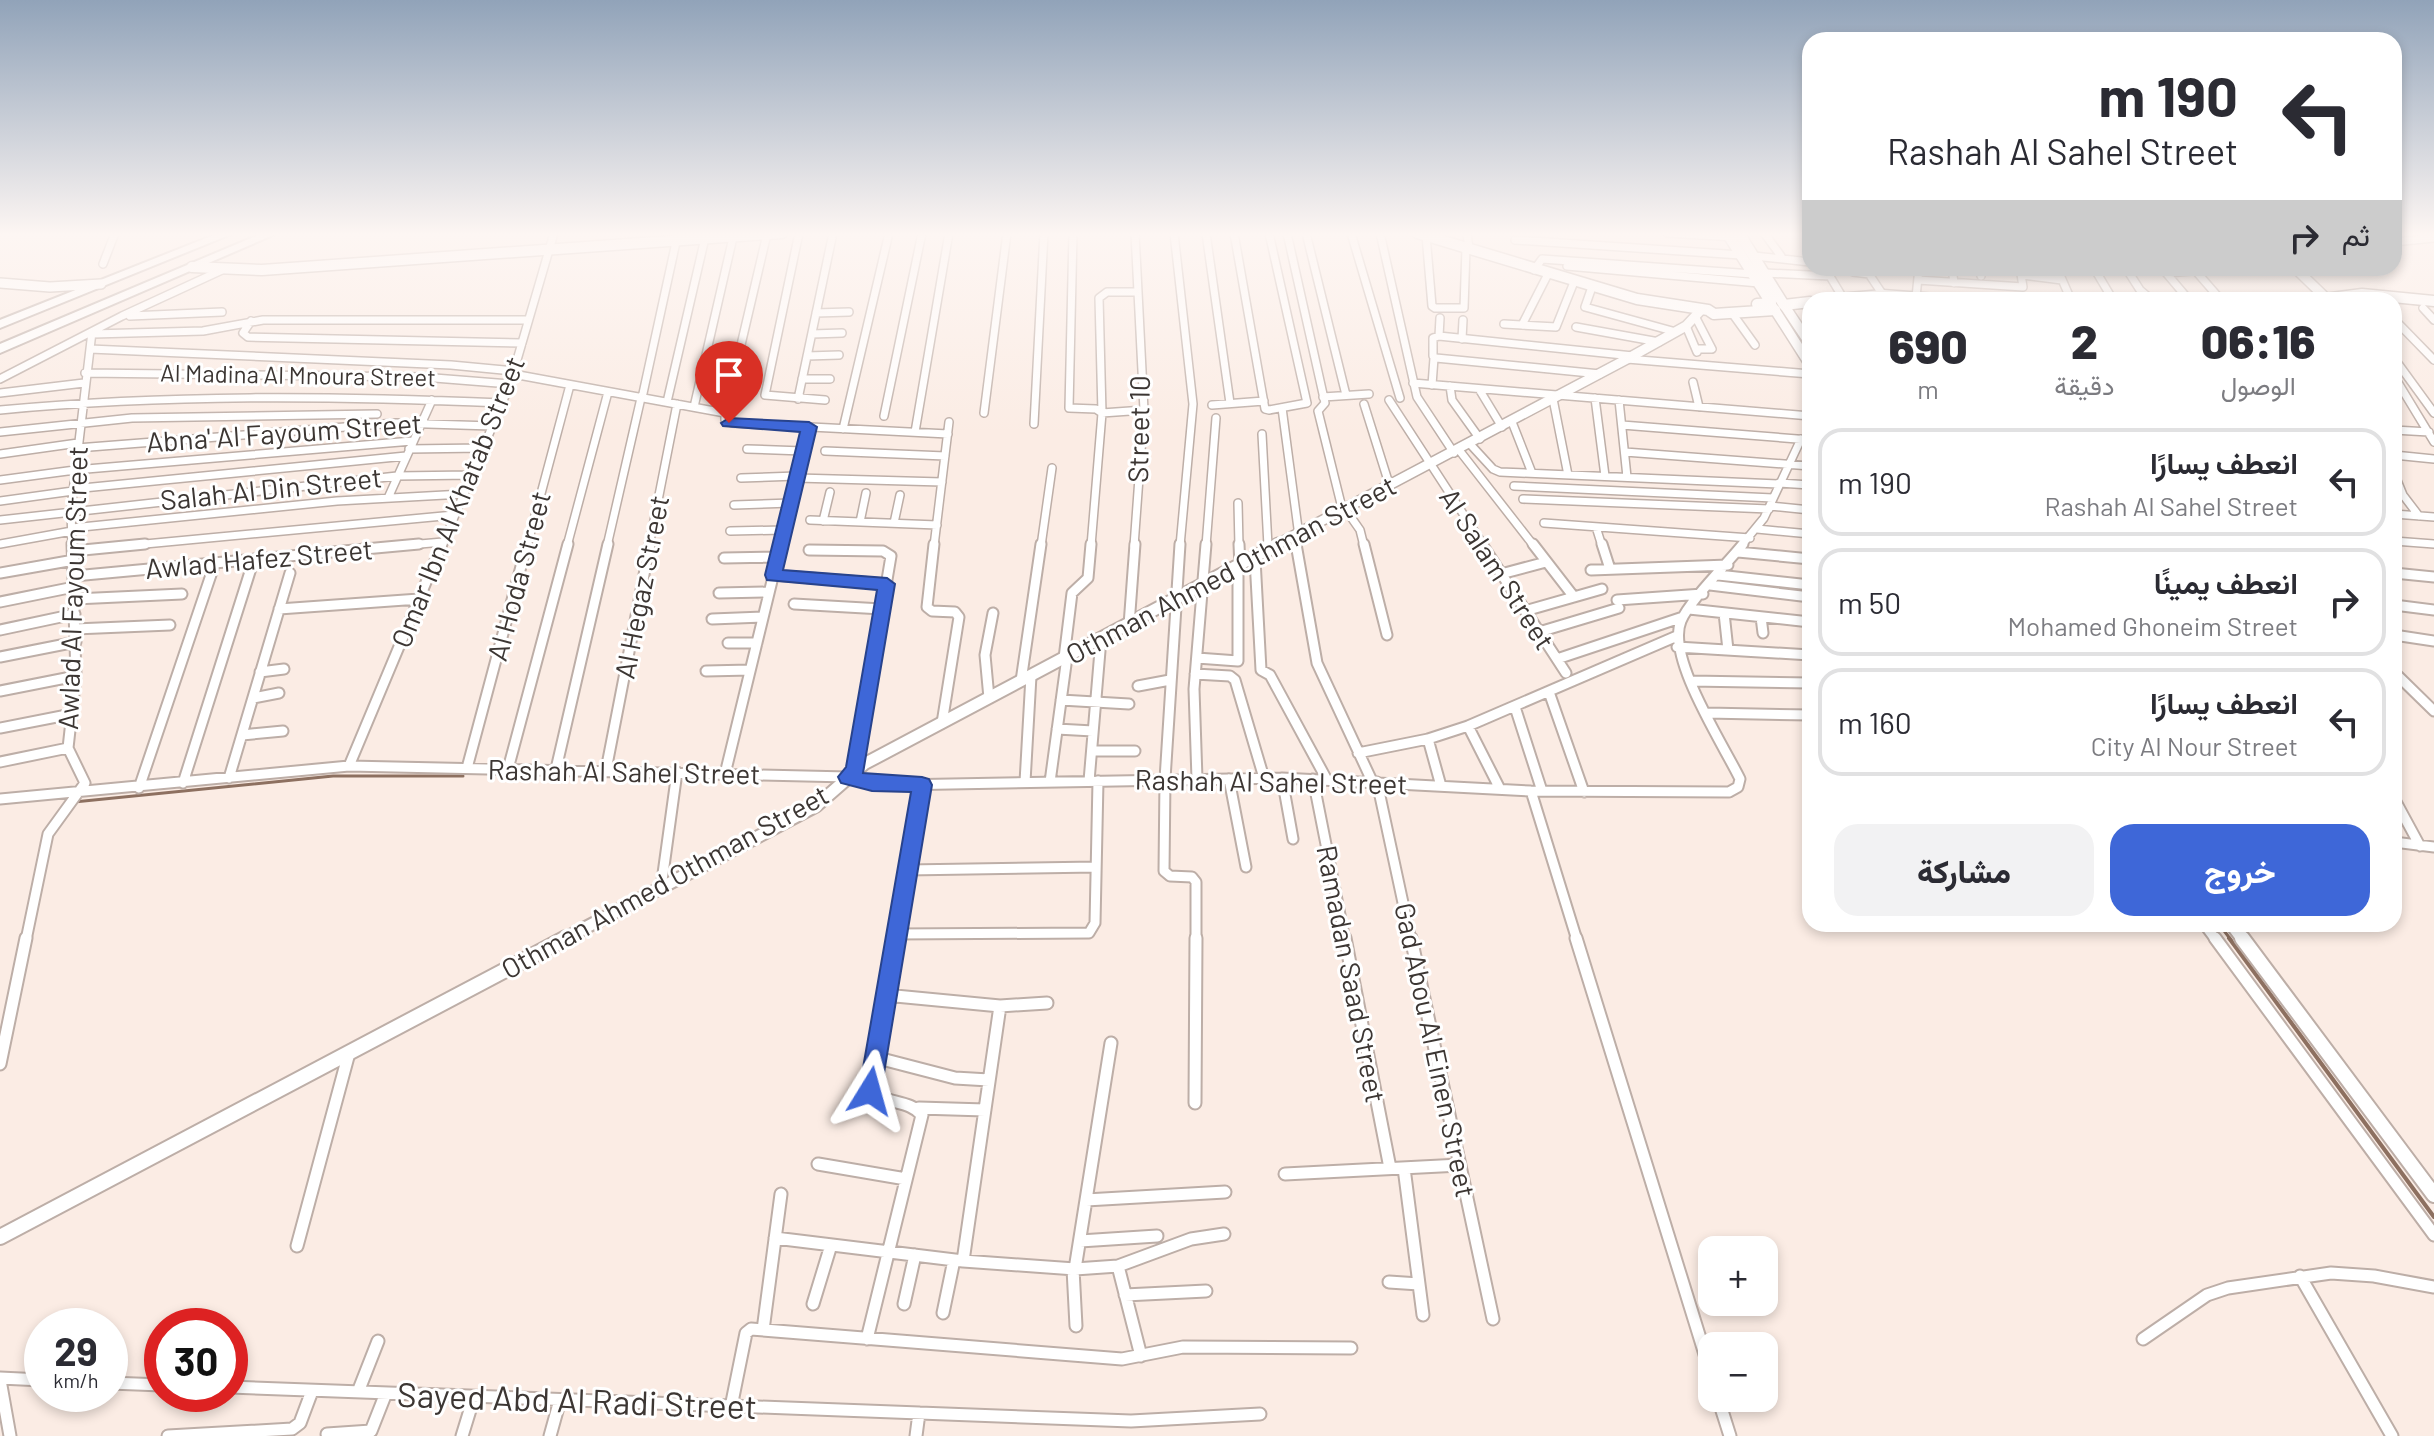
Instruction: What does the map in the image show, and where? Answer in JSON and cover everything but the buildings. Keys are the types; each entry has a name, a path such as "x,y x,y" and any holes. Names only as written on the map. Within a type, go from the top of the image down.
{"highway":[{"path":"0,324 63,300"},
{"path":"0,335 76,300"},
{"path":"0,349 118,300"},
{"path":"0,359 41,334"}],"main road":[{"path":"1641,300 1693,319 1802,303"},
{"path":"1773,300 1777,306"},
{"path":"1693,319 1711,307 1777,306"},
{"path":"2402,306 2434,309"}],"street":[{"path":"0,379 157,300"},
{"name":"Omar Ibn Al Khatab Street","path":"349,766 502,403 534,300"},
{"path":"556,769 663,300"},
{"name":"Al Hegaz Street","path":"606,770 693,300"},
{"path":"694,407 719,300"},
{"path":"752,300 725,420 732,423 948,434"},
{"path":"785,300 765,394 769,398 825,400"},
{"path":"798,399 819,300"},
{"path":"843,429 873,300"},
{"path":"884,416 908,300"},
{"path":"915,432 938,300"},
{"path":"984,413 998,300"},
{"path":"1034,424 1040,300"},
{"path":"1071,300 1069,408 1096,409 1102,413 1144,410"},
{"path":"1050,782 1072,593 1088,578 1102,413 1099,300"},
{"name":"Street 10","path":"1129,625 1144,410 1138,300"},
{"path":"1181,300 1193,404 1170,680 1164,871 1170,876 1192,877 1196,882 1195,1103"},
{"path":"1215,300 1230,403"},
{"path":"1246,300 1265,409 1270,410 1306,402 1284,300"},
{"path":"1302,300 1325,404 1318,411 1345,511 1362,535 1387,635"},
{"path":"1323,300 1346,395"},
{"path":"1371,300 1400,398"},
{"path":"1395,300 1417,397 1429,414 1493,469 1500,472 1802,485"},
{"path":"1431,300 1432,306 1464,308 1464,300"},
{"path":"1522,325 1535,300"},
{"path":"1504,324 1557,326 1567,300"},
{"path":"1587,300 1585,307 1693,319"},
{"path":"1777,306 1802,335"},
{"path":"1777,306 1802,351"},
{"path":"2423,308 2434,320"},
{"path":"122,316 222,312"},
{"path":"816,313 849,312"},
{"path":"1732,313 1755,345"},
{"path":"1439,336 1440,318"},
{"path":"1693,319 1697,365"},
{"path":"1693,319 1712,349 1697,349"},
{"name":"Othman Ahmed Othman Street","path":"0,1237 816,806 851,774 942,723 1630,358 1693,319"},
{"path":"92,333 203,331 251,321 528,320"},
{"path":"1462,339 1463,320"},
{"path":"251,321 243,333 248,337 522,343"},
{"path":"1576,327 1659,342"},
{"path":"2402,327 2434,360"},
{"name":"Awlad Al Fayoum Street","path":"81,791 84,776 68,748 76,676 71,509 92,333"},
{"path":"812,334 842,333"},
{"path":"1432,385 1433,338 1439,336 1697,365 1802,373"},
{"path":"90,349 451,365 725,413"},
{"path":"807,356 839,355"},
{"path":"1434,358 1600,374"},
{"path":"2402,369 2434,413"},
{"name":"Al Madina Al Mnoura Street","path":"0,393 85,378 512,376"},
{"path":"802,379 830,379"},
{"path":"1693,382 1699,407"},
{"path":"1413,383 1802,415"},
{"name":"Al Hoda Street","path":"467,768 570,385"},
{"path":"1450,386 1466,446 1546,562 1574,597"},
{"path":"1479,389 1507,424 1532,473"},
{"path":"2402,389 2424,423 2432,428 2434,442"},
{"path":"508,769 608,392"},
{"path":"1323,397 1369,394"},
{"path":"0,410 82,401 183,397 502,403"},
{"path":"1556,397 1568,475"},
{"path":"1595,398 1605,476"},
{"path":"371,425 384,399"},
{"path":"388,498 432,400"},
{"name":"Al Salam Street","path":"1389,400 1566,673"},
{"path":"1619,400 1627,477"},
{"path":"1212,405 1264,401"},
{"path":"1364,404 1390,487"},
{"name":"Gad Abou Al Einen Street","path":"1282,408 1297,537 1317,663 1374,782 1493,1319"},
{"path":"0,432 132,418 377,414"},
{"path":"1197,779 1195,674 1216,418"},
{"name":"Abna' Al Fayoum Street","path":"0,454 421,422 492,426"},
{"path":"942,723 959,617 953,612 932,611 927,607 949,422"},
{"path":"1622,425 1802,439"},
{"path":"725,774 809,427"},
{"path":"2402,430 2432,428"},
{"path":"1262,434 1268,552"},
{"path":"1802,443 1788,464 1757,529 1686,613 1677,642 1707,713 1802,715"},
{"path":"0,480 75,470 409,449 482,448"},
{"path":"0,501 409,449"},
{"path":"747,449 803,451"},
{"path":"825,451 945,456"},
{"path":"1625,452 1802,465"},
{"path":"2402,456 2434,459"},
{"path":"1025,782 1026,678 1052,468"},
{"name":"Salah Al Din Street","path":"0,520 71,509 397,476 471,475"},
{"path":"741,478 942,482"},
{"path":"1514,486 1802,509"},
{"path":"823,521 830,492"},
{"path":"860,522 866,493"},
{"path":"2402,493 2419,516"},
{"path":"0,544 72,530 388,498 463,494"},
{"path":"894,523 900,495"},
{"path":"1523,499 1770,504"},
{"path":"734,505 791,503"},
{"path":"1197,658 1238,661 1238,503"},
{"path":"0,573 73,555 454,515"},
{"path":"2402,515 2434,517"},
{"path":"810,520 937,525"},
{"path":"1544,523 1750,538"},
{"path":"1596,527 1610,569"},
{"path":"1757,529 1802,533"},
{"path":"730,531 784,530"},
{"name":"Awlad Hafez Street","path":"74,576 443,542"},
{"path":"2402,542 2434,544"},
{"path":"809,550 889,552 891,556 851,774"},
{"path":"1738,552 1802,558"},
{"path":"724,558 777,557"},
{"path":"183,783 254,559"},
{"path":"1255,559 1261,670 1270,675 1327,780"},
{"path":"1501,574 1546,562"},
{"path":"139,788 215,563"},
{"path":"1591,570 1728,565"},
{"path":"229,778 290,573"},
{"path":"2402,574 2434,577"},
{"path":"773,575 887,584"},
{"path":"1718,575 1802,584"},
{"path":"1710,585 1802,596"},
{"path":"0,602 74,587"},
{"path":"1525,611 1602,589"},
{"path":"719,593 769,592"},
{"path":"75,599 182,594"},
{"path":"1539,632 1618,604 1703,594"},
{"path":"279,609 419,599"},
{"path":"794,604 882,609"},
{"path":"2402,606 2434,610"},
{"path":"989,698 983,664 984,646 993,613"},
{"path":"1557,659 1686,613 1724,613 1802,621"},
{"path":"1724,613 1728,650"},
{"path":"0,630 75,614"},
{"path":"712,619 763,617"},
{"path":"1761,617 1763,633"},
{"path":"75,629 170,625"},
{"path":"2402,636 2434,641"},
{"path":"896,934 1089,933 1095,923 1092,751 1101,639"},
{"path":"0,657 76,642"},
{"path":"1358,753 1428,739 1468,726 1677,642 1728,650 1802,655"},
{"path":"728,643 757,643"},
{"path":"260,672 284,669"},
{"path":"706,671 750,670"},
{"path":"1195,674 1228,676 1235,680 1264,778"},
{"path":"0,691 76,676"},
{"path":"2402,679 2434,711"},
{"path":"1138,686 1170,680"},
{"path":"1691,681 1802,683"},
{"path":"1549,692 1584,792"},
{"path":"253,698 279,693"},
{"path":"2420,696 2434,697"},
{"path":"1061,700 1129,704"},
{"path":"1515,707 1536,791 1698,1332"},
{"name":"Rashah Al Sahel Street","path":"0,799 349,766 851,774 885,784 922,785 1282,778 1536,791 1729,792 1738,787 1740,779 1707,713"},
{"path":"0,728 72,714"},
{"path":"1468,726 1500,789"},
{"path":"1057,729 1093,731"},
{"path":"242,735 283,731"},
{"path":"1428,739 1441,786"},
{"path":"0,762 68,748"},
{"path":"1092,751 1135,751"},
{"path":"661,888 677,772"},
{"path":"1282,778 1293,839"},
{"path":"1229,779 1246,867"},
{"name":"Ramadan Saad Street","path":"1313,779 1390,1168"},
{"path":"922,785 869,1088 872,1094 919,1108 985,1110"},
{"path":"1,1056 48,834 56,819 81,791"},
{"path":"2402,813 2420,846"},
{"path":"2402,843 2434,847"},
{"path":"907,870 1096,867"},
{"path":"2210,932 2434,1235"},
{"path":"2237,932 2434,1195"},
{"path":"885,995 1000,1006 1047,1003"},
{"path":"943,1313 959,1261 1000,1006"},
{"path":"1076,1326 1074,1269 1111,1043"},
{"path":"297,1246 349,1053"},
{"path":"874,1057 955,1078 989,1080"},
{"path":"867,1339 922,1119 919,1108"},
{"path":"818,1164 906,1179"},
{"path":"1285,1174 1460,1165"},
{"path":"1404,1168 1423,1315"},
{"path":"1086,1200 1225,1192"},
{"path":"763,1330 781,1194"},
{"path":"775,1238 959,1261 1074,1269 1118,1266 1191,1239 1224,1234"},
{"path":"1080,1241 1157,1236"},
{"path":"813,1304 831,1245"},
{"path":"904,1304 915,1255"},
{"path":"1118,1266 1141,1356"},
{"path":"2143,1339 2216,1292 2300,1276 2350,1273 2434,1287"},
{"path":"2300,1276 2392,1436"},
{"path":"1389,1282 1419,1284"},
{"path":"1125,1295 1206,1291"},
{"path":"731,1407 746,1333 751,1329 1122,1359 1183,1347 1351,1348"},
{"path":"358,1392 378,1341"},
{"path":"10,1436 0,1379 24,1380"},
{"name":"Sayed Abd Al Radi Street","path":"248,1388 1131,1421 1260,1414"},
{"path":"168,1436 292,1429 300,1423 312,1391"},
{"path":"327,1434 371,1431 386,1393"},
{"path":"462,1436 474,1397"},
{"path":"550,1436 560,1400"},
{"path":"1722,1412 1730,1436"},
{"path":"916,1436 919,1413"}],"waterway":[{"path":"74,802 333,776 463,776"},
{"path":"2225,932 2231,940"},
{"path":"2229,938 2434,1217"}],"route":[{"path":"729,423 809,427 773,575 887,584 855,770 848,777 872,783 922,785 870,1091"}]}
